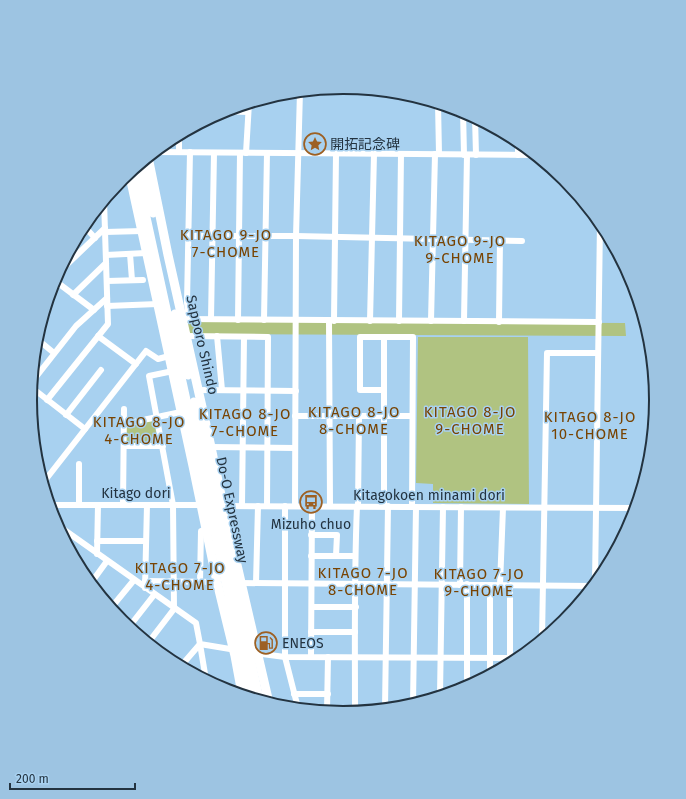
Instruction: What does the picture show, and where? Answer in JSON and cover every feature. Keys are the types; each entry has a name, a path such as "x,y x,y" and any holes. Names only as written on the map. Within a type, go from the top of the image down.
{"highway":[{"name":"Sapporo Shindo","path":"149,163 186,319 186,336 197,390 267,696"},
{"name":"Do-O Expressway","path":"143,167 257,693"},
{"name":"Do-O Expressway","path":"136,174 250,690"},
{"path":"131,179 241,687"}],"street":[{"path":"295,506 296,236 300,96"},
{"path":"238,320 239,236 243,153 248,109"},
{"path":"431,321 432,240 438,109"},
{"path":"240,112 248,112"},
{"path":"463,119 465,155 464,321"},
{"path":"476,124 476,155"},
{"path":"179,141 179,152"},
{"path":"518,149 518,155"},
{"path":"164,152 526,155"},
{"path":"190,152 186,319 464,321 599,324"},
{"path":"210,319 214,152"},
{"path":"264,320 267,153"},
{"path":"330,506 330,416 336,154"},
{"path":"370,321 374,154"},
{"path":"399,321 399,240 402,154"},
{"path":"47,400 108,324 104,208"},
{"path":"88,230 95,238"},
{"path":"70,261 105,230 142,231"},
{"path":"595,573 600,234"},
{"path":"188,236 296,236 399,240 522,241"},
{"path":"499,322 500,241"},
{"path":"130,254 132,280"},
{"path":"106,255 146,254"},
{"path":"73,295 106,263"},
{"path":"107,281 143,280"},
{"path":"59,284 94,310"},
{"path":"39,373 76,326 106,298"},
{"path":"107,306 158,304"},
{"path":"98,336 136,364"},
{"path":"186,336 268,337 267,506"},
{"path":"217,336 222,390"},
{"path":"242,506 244,337"},
{"path":"384,390 360,390 360,337 413,337 412,416 415,584 413,697"},
{"path":"384,337 383,416 386,506 385,703"},
{"path":"42,344 54,353"},
{"path":"47,478 146,351 158,359 169,356"},
{"path":"542,632 547,353 598,353"},
{"path":"66,415 102,370"},
{"path":"152,638 174,609 174,582 173,505 149,376 173,372"},
{"path":"197,390 296,391"},
{"path":"37,392 85,429"},
{"path":"123,505 124,409"},
{"path":"124,424 181,412"},
{"path":"295,416 412,416"},
{"path":"355,705 356,584 354,556 357,506 359,417"},
{"path":"124,446 163,446"},
{"path":"211,446 295,448"},
{"path":"79,464 79,505"},
{"name":"Kitago dori","path":"56,505 223,506"},
{"path":"97,554 98,505"},
{"path":"145,588 147,505"},
{"name":"Kitagokoen minami dori","path":"223,506 629,508"},
{"path":"256,583 258,506"},
{"path":"285,506 284,657 296,702"},
{"path":"310,657 312,607 312,506"},
{"path":"440,689 442,507"},
{"path":"461,507 467,679"},
{"path":"500,585 503,508"},
{"path":"200,582 201,531 207,530"},
{"path":"68,533 154,595 196,623 205,672"},
{"path":"311,535 336,535 336,556"},
{"path":"97,541 146,541"},
{"path":"311,556 354,556"},
{"path":"95,578 107,561"},
{"path":"115,603 134,580"},
{"path":"145,581 217,582"},
{"path":"241,583 586,586"},
{"path":"490,585 490,668"},
{"path":"510,585 510,656"},
{"path":"133,622 154,595"},
{"path":"312,607 356,607"},
{"path":"311,632 355,632"},
{"path":"200,644 284,657 490,658 504,660"},
{"path":"185,662 200,644"},
{"path":"327,705 328,657"},
{"path":"294,694 328,694"}],"green space":[{"path":"186,321 625,323 626,336 187,334"},
{"path":"418,337 528,337 529,504 433,503 433,484 416,483"},
{"path":"154,421 158,443 127,444 125,442 125,425"}],"place":[{"name":"開拓記念碑","path":"315,144"},
{"name":"Mizuho chuo","path":"311,502"},
{"name":"ENEOS","path":"266,643"}],"district":[{"name":"KITAGO 9-JO 7-CHOME","path":"226,244"},
{"name":"KITAGO 9-JO 9-CHOME","path":"460,250"},
{"name":"KITAGO 8-JO 8-CHOME","path":"354,420"},
{"name":"KITAGO 8-JO 9-CHOME","path":"470,420"},
{"name":"KITAGO 8-JO 7-CHOME","path":"245,422"},
{"name":"KITAGO 8-JO 10-CHOME","path":"590,426"},
{"name":"KITAGO 8-JO 4-CHOME","path":"139,430"},
{"name":"KITAGO 7-JO 4-CHOME","path":"180,576"},
{"name":"KITAGO 7-JO 8-CHOME","path":"363,582"},
{"name":"KITAGO 7-JO 9-CHOME","path":"479,582"}]}
